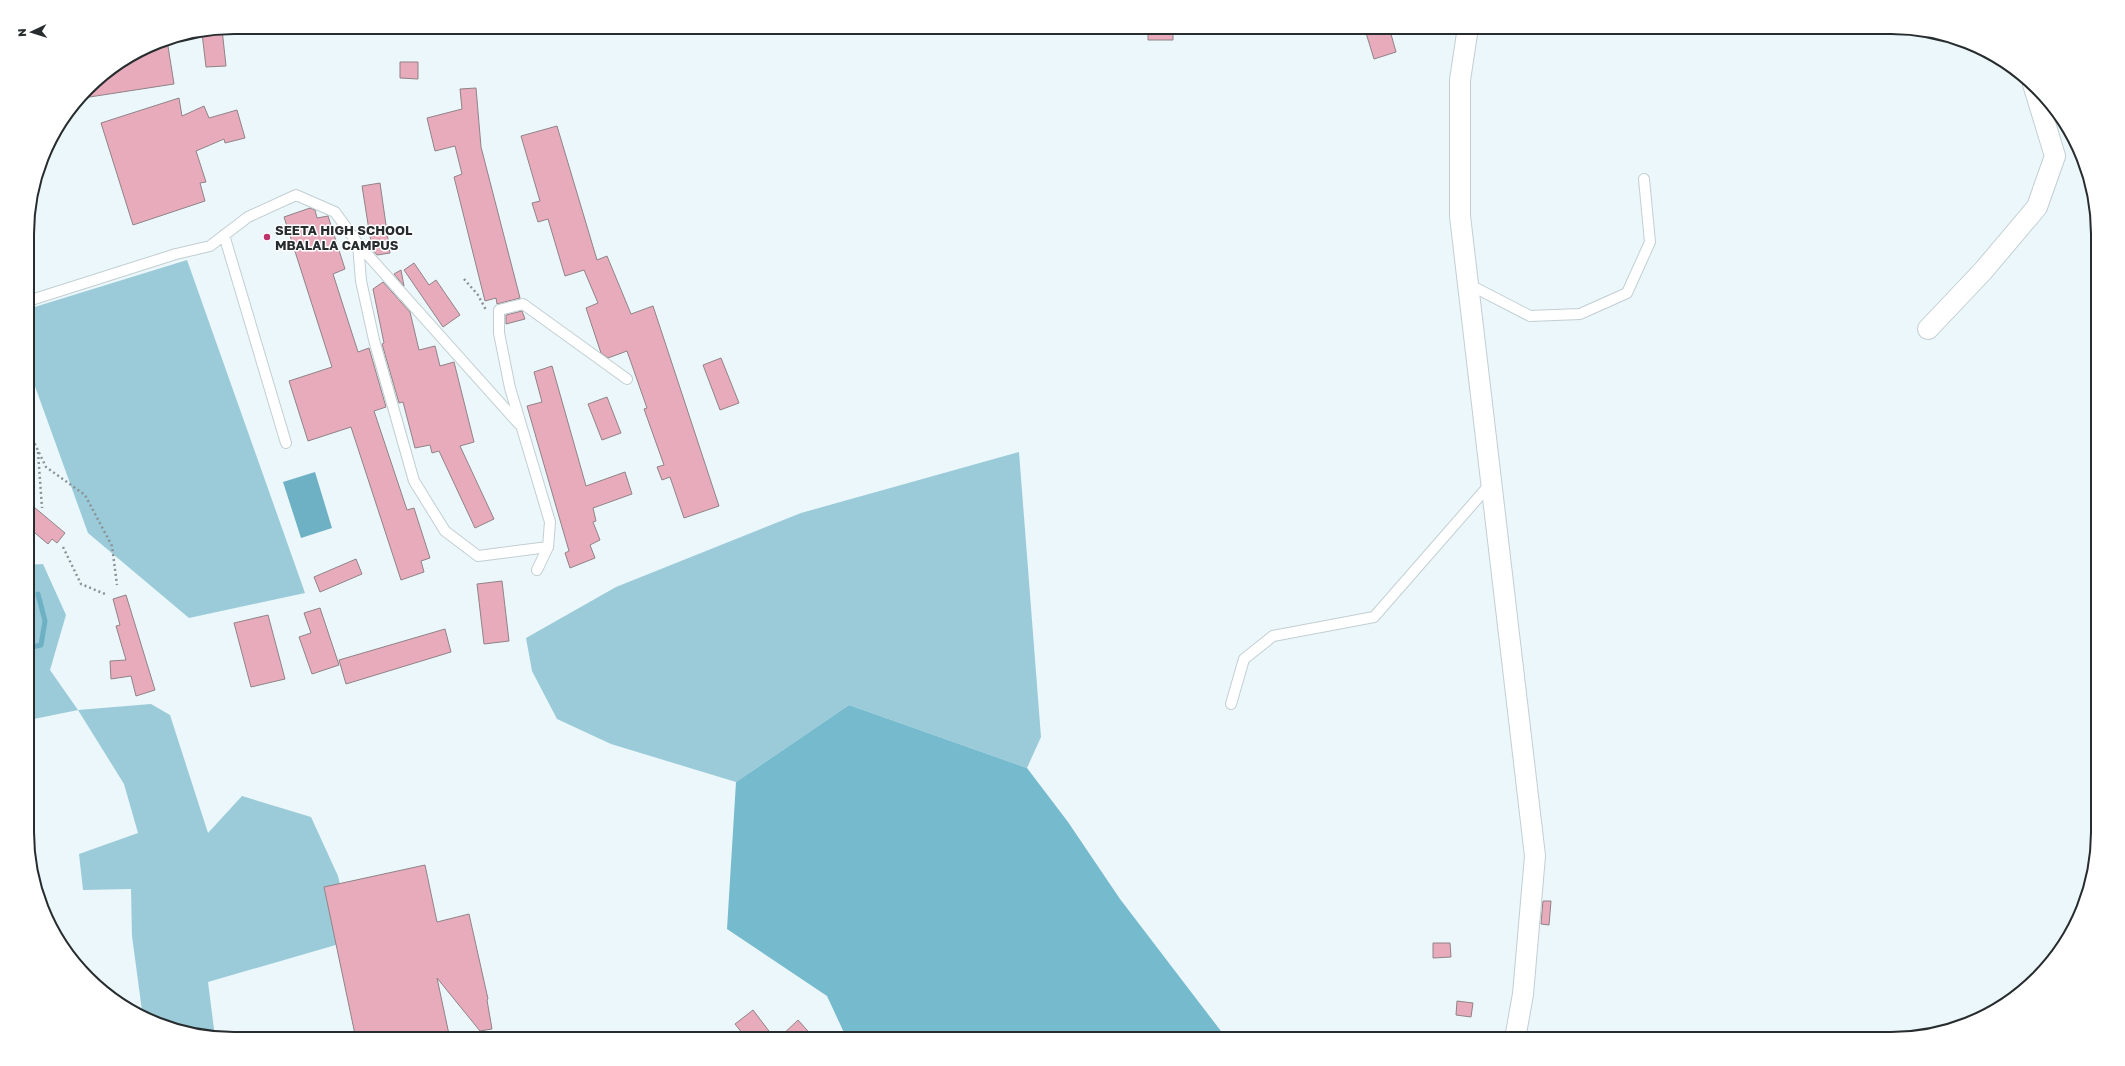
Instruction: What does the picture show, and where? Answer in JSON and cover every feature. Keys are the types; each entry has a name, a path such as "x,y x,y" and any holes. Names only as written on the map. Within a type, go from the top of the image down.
{"street":[{"path":"1467,34 1460,80 1460,216 1535,856 1523,994 1516,1032"},
{"path":"1928,329 1983,271 2037,207 2055,156 2037,97"}],"lane":[{"path":"1468,284 1530,316 1580,314 1627,293 1650,242 1644,179"},
{"path":"34,299 176,254 210,246 248,217 296,195 335,212 358,244 522,427"},
{"path":"224,235 286,443"},
{"path":"358,244 361,281 374,340 414,481 445,531 478,556 548,547"},
{"path":"538,570 548,547 550,522 510,388 499,333 499,310 523,304 627,379"},
{"path":"1231,704 1244,659 1273,636 1374,617 1491,483"}],"path":[{"path":"464,279 478,295 499,333"},
{"path":"34,442 46,467 84,495 112,546 117,584"},
{"path":"38,450 42,508"},
{"path":"63,547 81,584 105,594"}],"shaded area":[{"path":"187,260 305,593 189,618 88,533 34,384 34,307"},
{"path":"1019,452 1041,737 1027,768 849,705 736,782 611,744 557,719 532,671 526,638 616,587 801,513"},
{"path":"315,472 332,528 301,538 283,482"},
{"path":"43,564 66,615 50,670 78,710 34,719 34,565"},
{"path":"151,704 170,715 208,833 242,796 311,817 338,876 353,940 208,982 214,1031 182,1025 157,1017 142,1009 132,936 131,889 83,890 79,854 138,833 124,784 78,710"},
{"path":"849,705 1027,768 1068,822 1120,899 1222,1032 844,1032 827,996 727,929 736,782"}],"building":[{"path":"223,34 226,66 206,67 202,37"},
{"path":"1148,34 1173,34 1173,40 1148,40"},
{"path":"1366,34 1391,34 1396,52 1374,59"},
{"path":"168,45 174,84 88,97 112,75 145,55"},
{"path":"400,62 418,62 418,79 400,78"},
{"path":"476,88 481,147 520,298 497,304 496,298 485,301 454,177 462,174 455,146 435,151 427,118 462,109 460,89"},
{"path":"179,98 182,116 204,106 209,118 237,110 245,138 225,143 224,139 196,151 206,182 200,183 205,201 133,225 101,123"},
{"path":"557,126 597,260 607,256 631,314 653,306 719,506 684,518 670,477 662,480 657,467 664,465 644,409 647,408 627,351 608,358 601,353 586,308 598,303 584,270 565,276 548,219 538,222 532,203 540,201 521,136"},
{"path":"380,183 390,253 377,255 372,249 362,186"},
{"path":"310,208 315,210 317,218 328,216 345,269 333,274 358,352 369,348 386,407 374,411 407,510 414,508 430,558 421,561 424,572 401,580 351,427 308,441 289,381 332,367 284,217"},
{"path":"414,263 429,285 436,280 460,315 443,327 404,270"},
{"path":"401,270 404,286 394,274"},
{"path":"383,282 410,312 419,350 435,346 440,366 454,362 474,442 460,446 494,519 475,528 439,451 432,453 430,445 415,448 403,402 399,403 382,344 384,343 373,289"},
{"path":"522,311 525,319 506,324 506,315"},
{"path":"721,358 739,403 720,410 703,365"},
{"path":"552,366 586,486 625,472 632,494 593,508 596,521 593,522 600,540 590,545 595,558 570,568 565,553 569,551 527,406 542,402 534,372"},
{"path":"607,397 621,433 602,440 588,404"},
{"path":"34,507 65,533 57,543 52,539 48,544 34,532"},
{"path":"356,559 362,574 320,592 314,577"},
{"path":"502,581 509,641 484,644 477,584"},
{"path":"126,595 155,690 136,696 131,676 111,679 110,661 126,660 116,626 120,625 113,599"},
{"path":"320,608 339,665 312,674 299,637 311,633 304,613"},
{"path":"268,615 285,679 251,687 234,623"},
{"path":"445,629 451,652 346,684 339,660"},
{"path":"425,865 437,922 469,914 488,999 492,1029 480,1031 437,978 449,1032 355,1032 324,887"},
{"path":"1543,901 1551,901 1549,925 1541,924"},
{"path":"1433,943 1450,943 1451,957 1433,958"},
{"path":"1457,1001 1473,1003 1471,1017 1456,1015"},
{"path":"753,1010 770,1032 741,1032 735,1024"},
{"path":"798,1020 809,1032 785,1032"}],"waterway":[{"path":"34,647 41,645 45,621 38,594"}],"place":[{"name":"SEETA HIGH SCHOOL MBALALA CAMPUS","path":"267,237"}]}
